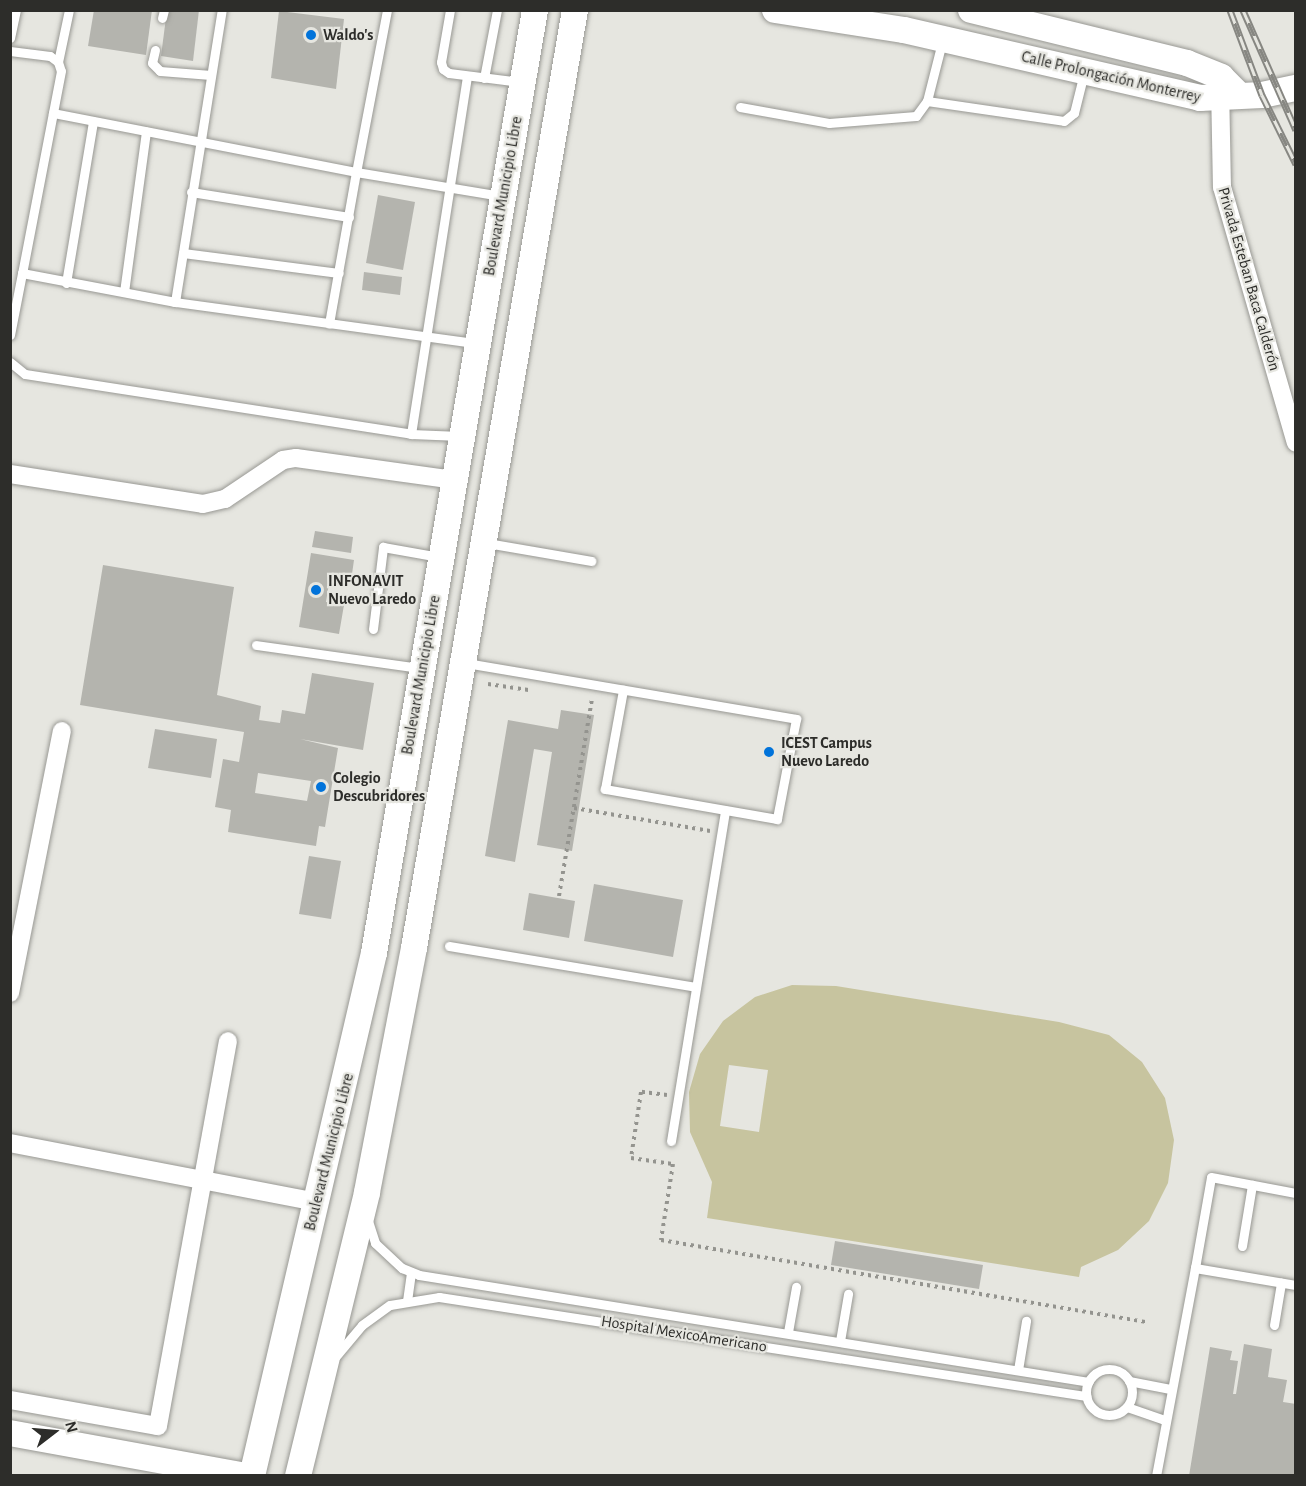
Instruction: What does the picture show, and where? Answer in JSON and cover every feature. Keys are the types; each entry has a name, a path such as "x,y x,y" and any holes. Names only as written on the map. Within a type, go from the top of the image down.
{"main road":[{"name":"Boulevard Municipio Libre","path":"250,1476 356,1043 423,668 535,10"},
{"path":"298,1476 367,1192 463,663 575,10"},
{"name":"Calle Prolongación Monterrey","path":"774,10 942,39 1178,94 1226,90"},
{"name":"Calle Prolongación Monterrey","path":"970,10 1187,63 1226,90"},
{"path":"1226,90 1296,88"},
{"path":"478,344 517,351"},
{"path":"436,586 475,592"},
{"path":"356,1043 392,1052"},
{"path":"10,1433 250,1476"}],"street":[{"name":"Privada Esteban Baca Calderón","path":"1226,90 1222,187 1296,442"},
{"path":"10,474 203,504 225,499 283,460 296,458 455,480"},
{"path":"10,993 62,731"},
{"path":"10,1400 158,1426 228,1041"},
{"path":"10,1143 316,1202"}],"lane":[{"path":"10,38 16,10"},
{"path":"10,335 61,71 58,62 69,10"},
{"path":"175,302 222,10"},
{"path":"330,324 387,10"},
{"path":"450,10 441,62 449,74 523,82"},
{"path":"484,78 497,10"},
{"path":"740,107 829,123 901,120 916,116 927,101 942,39"},
{"path":"155,50 152,63 160,71 211,75"},
{"path":"10,51 50,56 58,62"},
{"path":"927,101 1064,121 1074,113 1084,72"},
{"path":"411,434 467,76"},
{"path":"53,113 356,172 503,197"},
{"path":"66,284 93,121"},
{"path":"124,292 146,131"},
{"path":"192,192 349,217"},
{"path":"183,253 339,273"},
{"path":"22,273 66,284 175,302 478,344"},
{"path":"10,362 25,374 411,434 462,436"},
{"path":"484,542 591,561"},
{"path":"373,629 383,548 442,558"},
{"path":"256,645 423,668"},
{"path":"463,663 796,719 777,819 605,789 623,690"},
{"path":"671,1141 725,810"},
{"path":"449,946 696,987"},
{"path":"1156,1476 1164,1420 1196,1268 1211,1177 1296,1193"},
{"path":"1242,1246 1252,1185"},
{"name":"Hospital MexicoAmericano","path":"367,1192 369,1231 375,1243 411,1272 1089,1382"},
{"path":"1196,1268 1296,1285"},
{"path":"407,1301 411,1272"},
{"path":"1274,1325 1281,1282"},
{"path":"788,1332 796,1287"},
{"path":"845,1359 848,1294"},
{"name":"Hospital MexicoAmericano","path":"319,1387 337,1353 362,1325 390,1305 439,1297 1086,1396"},
{"path":"613,1323 618,1305"},
{"path":"1018,1370 1026,1321"},
{"path":"981,1380 984,1365"},
{"path":"1127,1407 1132,1393 1129,1381 1121,1372 1106,1370 1089,1382 1086,1396 1093,1409 1106,1415 1127,1407 1164,1420"},
{"path":"1129,1381 1170,1389"}],"path":[{"path":"488,684 535,690"},
{"path":"559,896 594,698 582,697"},
{"path":"574,808 711,832 709,843"},
{"path":"669,1085 667,1096 641,1092 631,1158 673,1164 661,1240 1145,1322"}],"shaded area":[{"path":"792,985 836,986 1059,1022 1109,1035 1142,1062 1165,1098 1174,1140 1168,1183 1149,1221 1118,1250 1081,1267 1079,1277 707,1218 712,1182 690,1132 689,1092 700,1054 723,1021 755,997","holes":["729,1065 768,1070 759,1132 720,1126"]}],"building":[{"path":"94,10 152,10 146,55 88,46"},
{"path":"167,10 199,10 193,61 161,56"},
{"path":"279,11 344,19 336,89 271,78"},
{"path":"378,195 415,202 403,270 366,263"},
{"path":"364,272 402,277 400,295 362,290"},
{"path":"315,531 353,537 351,553 312,547"},
{"name":"INFONAVIT Nuevo Laredo","path":"311,553 354,560 351,581 330,577 326,602 344,605 339,634 299,627"},
{"path":"103,565 234,587 217,695 261,706 259,720 280,723 282,710 305,714 312,673 374,683 363,750 300,739 338,748 325,827 319,826 316,846 228,832 231,810 215,807 223,759 239,762 244,732 80,705","holes":["258,773 311,781 307,801 255,793"]},
{"path":"561,710 594,715 572,851 537,845 552,752 534,749 515,862 485,856 508,720 558,729"},
{"path":"155,729 217,739 211,778 148,768"},
{"path":"309,856 341,861 331,919 299,914"},
{"path":"594,884 683,900 673,957 584,941"},
{"path":"529,893 575,901 569,938 523,930"},
{"path":"835,1241 983,1265 979,1289 831,1265"},
{"path":"1244,1344 1272,1349 1268,1377 1287,1380 1283,1402 1296,1404 1296,1476 1189,1476 1210,1347 1232,1351 1230,1360 1238,1361 1233,1394 1236,1394"}],"railway":[{"path":"1230,10 1262,95 1296,164"},
{"path":"1243,10 1296,130"}],"place":[{"name":"Waldo's","path":"311,35"},
{"name":"INFONAVIT Nuevo Laredo","path":"316,590"},
{"name":"ICEST Campus Nuevo Laredo","path":"769,752"},
{"name":"Colegio Descubridores","path":"321,787"}]}
